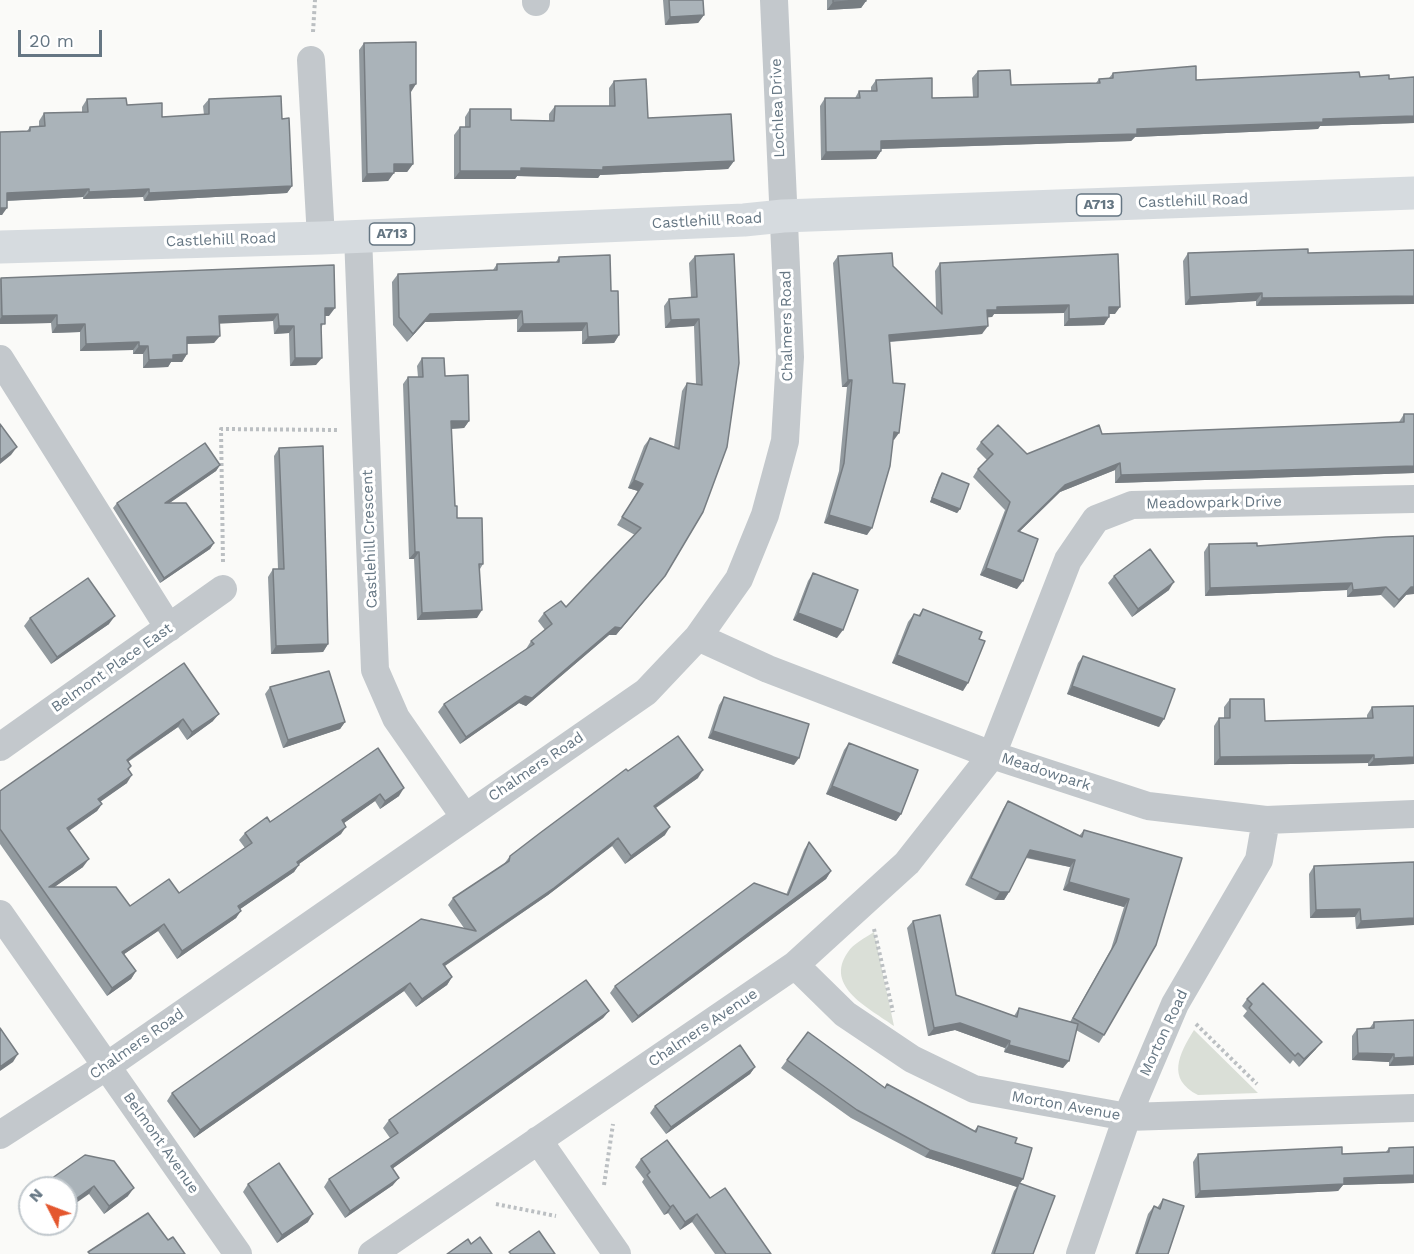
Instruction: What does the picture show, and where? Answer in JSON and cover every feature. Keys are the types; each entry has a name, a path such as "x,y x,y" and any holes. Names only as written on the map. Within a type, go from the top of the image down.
{"main road":[{"name":"Castlehill Road","path":"0,247 358,236 744,220 783,216 1414,193"}],"street":[{"name":"Lochlea Drive","path":"774,0 783,216"},
{"path":"311,60 321,237"},
{"name":"Chalmers Road","path":"0,1135 107,1066 464,816 646,692 698,637 738,579 765,515 785,441 790,357 783,216"},
{"name":"Castlehill Crescent","path":"358,236 375,670 396,718 464,816"},
{"path":"0,359 169,628"},
{"name":"Meadowpark Drive","path":"992,755 1068,560 1096,519 1132,505 1414,499"},
{"name":"Belmont Place East","path":"0,747 224,590"},
{"name":"Meadowpark","path":"698,637 768,669 992,755 1148,806 1266,820 1414,814"},
{"name":"Chalmers Avenue","path":"372,1254 795,965 907,863 992,755"},
{"name":"Morton Road","path":"1080,1254 1127,1117 1175,1004 1258,860 1266,820"},
{"name":"Belmont Avenue","path":"0,914 238,1254"},
{"name":"Morton Avenue","path":"795,965 845,1014 912,1059 974,1089 1127,1117 1414,1108"},
{"path":"538,1140 617,1254"}],"path":[{"path":"224,590 221,429 366,430"},
{"path":"863,903 874,926 897,1030 891,1044"},
{"path":"1175,1004 1286,1112"}],"shaded area":[{"path":"874,932 894,1026 853,996 841,976 842,965 850,949"},
{"path":"1194,1030 1258,1093 1198,1095 1188,1089 1182,1081 1178,1066 1184,1048"}],"building":[{"path":"669,0 703,0 704,15 670,17"},
{"path":"833,0 866,0 866,1 833,2"},
{"path":"416,42 416,84 410,85 413,164 394,164 394,173 367,174 364,43"},
{"path":"1196,66 1196,80 1359,72 1360,77 1389,75 1389,79 1414,77 1414,116 1137,129 1137,134 881,141 881,151 826,152 825,98 860,98 859,91 877,91 876,80 932,78 932,98 978,97 978,71 1010,70 1011,85 1100,83 1099,79 1113,78 1113,73"},
{"path":"646,79 648,118 731,114 734,161 603,167 603,170 521,168 521,171 460,171 460,127 470,127 470,109 511,109 511,120 554,121 555,106 615,106 614,81"},
{"path":"281,96 282,119 289,118 292,186 149,193 149,189 89,192 89,189 7,193 7,208 0,208 0,132 30,131 30,127 45,126 44,113 88,112 87,99 126,98 127,105 162,103 162,117 209,114 209,99"},
{"path":"1308,249 1308,253 1414,250 1414,296 1262,298 1262,293 1190,297 1188,253"},
{"path":"892,253 893,266 942,314 940,263 1118,254 1120,307 1109,307 1109,317 1069,319 1069,305 997,307 997,310 987,310 988,326 889,335 893,383 905,384 899,433 894,432 890,466 872,528 829,515 844,463 852,380 848,380 838,256"},
{"path":"734,254 739,363 727,447 703,512 665,576 621,628 615,627 532,698 525,696 466,737 444,704 534,644 531,641 552,624 544,613 561,601 566,607 641,528 622,517 643,484 634,480 650,438 679,449 687,383 702,385 699,319 671,320 669,299 697,297 695,256"},
{"path":"610,255 611,291 618,291 619,335 588,337 587,323 523,324 522,311 430,314 413,334 399,317 398,274 497,270 497,264 559,262 559,257"},
{"path":"334,265 335,308 325,308 325,324 321,324 322,358 295,358 294,326 279,326 278,314 219,316 220,336 187,337 187,354 173,355 173,359 149,360 148,346 139,346 139,342 86,344 85,324 57,325 57,315 2,316 1,278"},
{"path":"422,358 444,358 445,376 468,375 469,421 451,421 455,506 457,506 457,518 482,518 483,564 479,564 482,610 422,613 419,552 415,552 408,377 423,377"},
{"path":"1404,414 1414,414 1414,466 1121,475 1120,463 1065,485 1018,531 1038,539 1023,581 986,568 1010,502 978,469 993,454 981,442 998,425 1027,454 1099,425 1102,434 1404,422"},
{"path":"0,424 17,447 0,460"},
{"path":"205,443 220,465 165,503 186,503 214,543 164,578 117,503"},
{"path":"323,446 328,644 276,646 273,569 284,569 279,448"},
{"path":"942,473 969,484 960,509 932,498"},
{"path":"1414,536 1414,587 1411,587 1399,600 1386,587 1353,590 1352,583 1210,588 1209,544 1257,543 1257,546"},
{"path":"1150,549 1174,582 1138,609 1114,576"},
{"path":"813,573 858,590 843,630 798,613"},
{"path":"88,578 115,616 57,657 30,618"},
{"path":"923,609 982,632 979,639 985,641 968,683 897,655 914,614 920,616"},
{"path":"1083,656 1175,689 1164,719 1072,686"},
{"path":"184,663 219,714 192,732 183,719 127,760 131,766 128,769 132,775 98,799 102,804 67,828 89,859 49,887 116,887 130,906 169,879 179,893 252,843 245,833 267,817 270,822 378,748 404,788 385,801 380,794 342,820 346,827 297,862 299,865 238,906 241,911 182,951 164,924 122,952 136,971 112,988 0,829 0,791"},
{"path":"329,671 345,722 288,740 270,687"},
{"path":"724,697 809,724 799,758 713,731"},
{"path":"1230,699 1264,699 1265,721 1373,718 1372,707 1414,706 1414,757 1374,759 1374,755 1220,757 1219,718 1230,718"},
{"path":"678,736 703,770 654,806 670,827 631,856 618,838 554,888 443,964 452,977 422,999 410,983 200,1130 172,1093 421,919 476,931 453,898 509,861 510,856 626,769 628,771"},
{"path":"849,743 918,770 901,814 832,786"},
{"path":"1008,801 1082,837 1084,830 1182,858 1156,945 1104,1035 1073,1018 1116,942 1129,899 1069,882 1075,860 1030,850 1009,892 1000,892 971,878"},
{"path":"809,842 831,871 638,1016 615,986 754,883 788,895"},
{"path":"1414,862 1414,918 1361,921 1360,909 1316,910 1314,866"},
{"path":"940,915 956,995 1017,1017 1019,1008 1078,1024 1069,1061 1009,1045 1010,1041 960,1023 934,1028 913,921"},
{"path":"586,980 609,1011 391,1166 399,1178 350,1211 329,1179 398,1133 389,1120"},
{"path":"1263,983 1322,1042 1304,1059 1298,1053 1295,1056 1249,1008 1252,1004 1247,999"},
{"path":"1414,1020 1414,1057 1394,1058 1394,1054 1358,1053 1357,1029 1374,1028 1374,1022"},
{"path":"0,1028 18,1054 0,1067"},
{"path":"808,1032 885,1088 887,1084 976,1132 978,1126 1017,1138 1015,1143 1032,1148 1023,1179 930,1150 857,1110 787,1060"},
{"path":"740,1045 755,1067 671,1127 655,1106"},
{"path":"667,1140 710,1198 725,1188 771,1254 726,1254 697,1214 685,1222 673,1205 670,1207 647,1175 650,1172 641,1159"},
{"path":"1342,1147 1342,1154 1389,1152 1389,1148 1414,1147 1414,1175 1344,1178 1344,1184 1200,1191 1198,1154"},
{"path":"85,1155 114,1161 134,1188 109,1206 94,1186 78,1197 78,1176 55,1176"},
{"path":"279,1163 313,1214 282,1235 248,1184"},
{"path":"1019,1183 1055,1196 1033,1254 994,1254"},
{"path":"1163,1199 1184,1206 1168,1254 1137,1254 1154,1206 1160,1209"},
{"path":"148,1213 168,1240 173,1237 185,1254 90,1254 88,1252"},
{"path":"539,1231 555,1254 511,1254 509,1252"},
{"path":"480,1237 492,1254 447,1254 468,1239 471,1244"}]}
